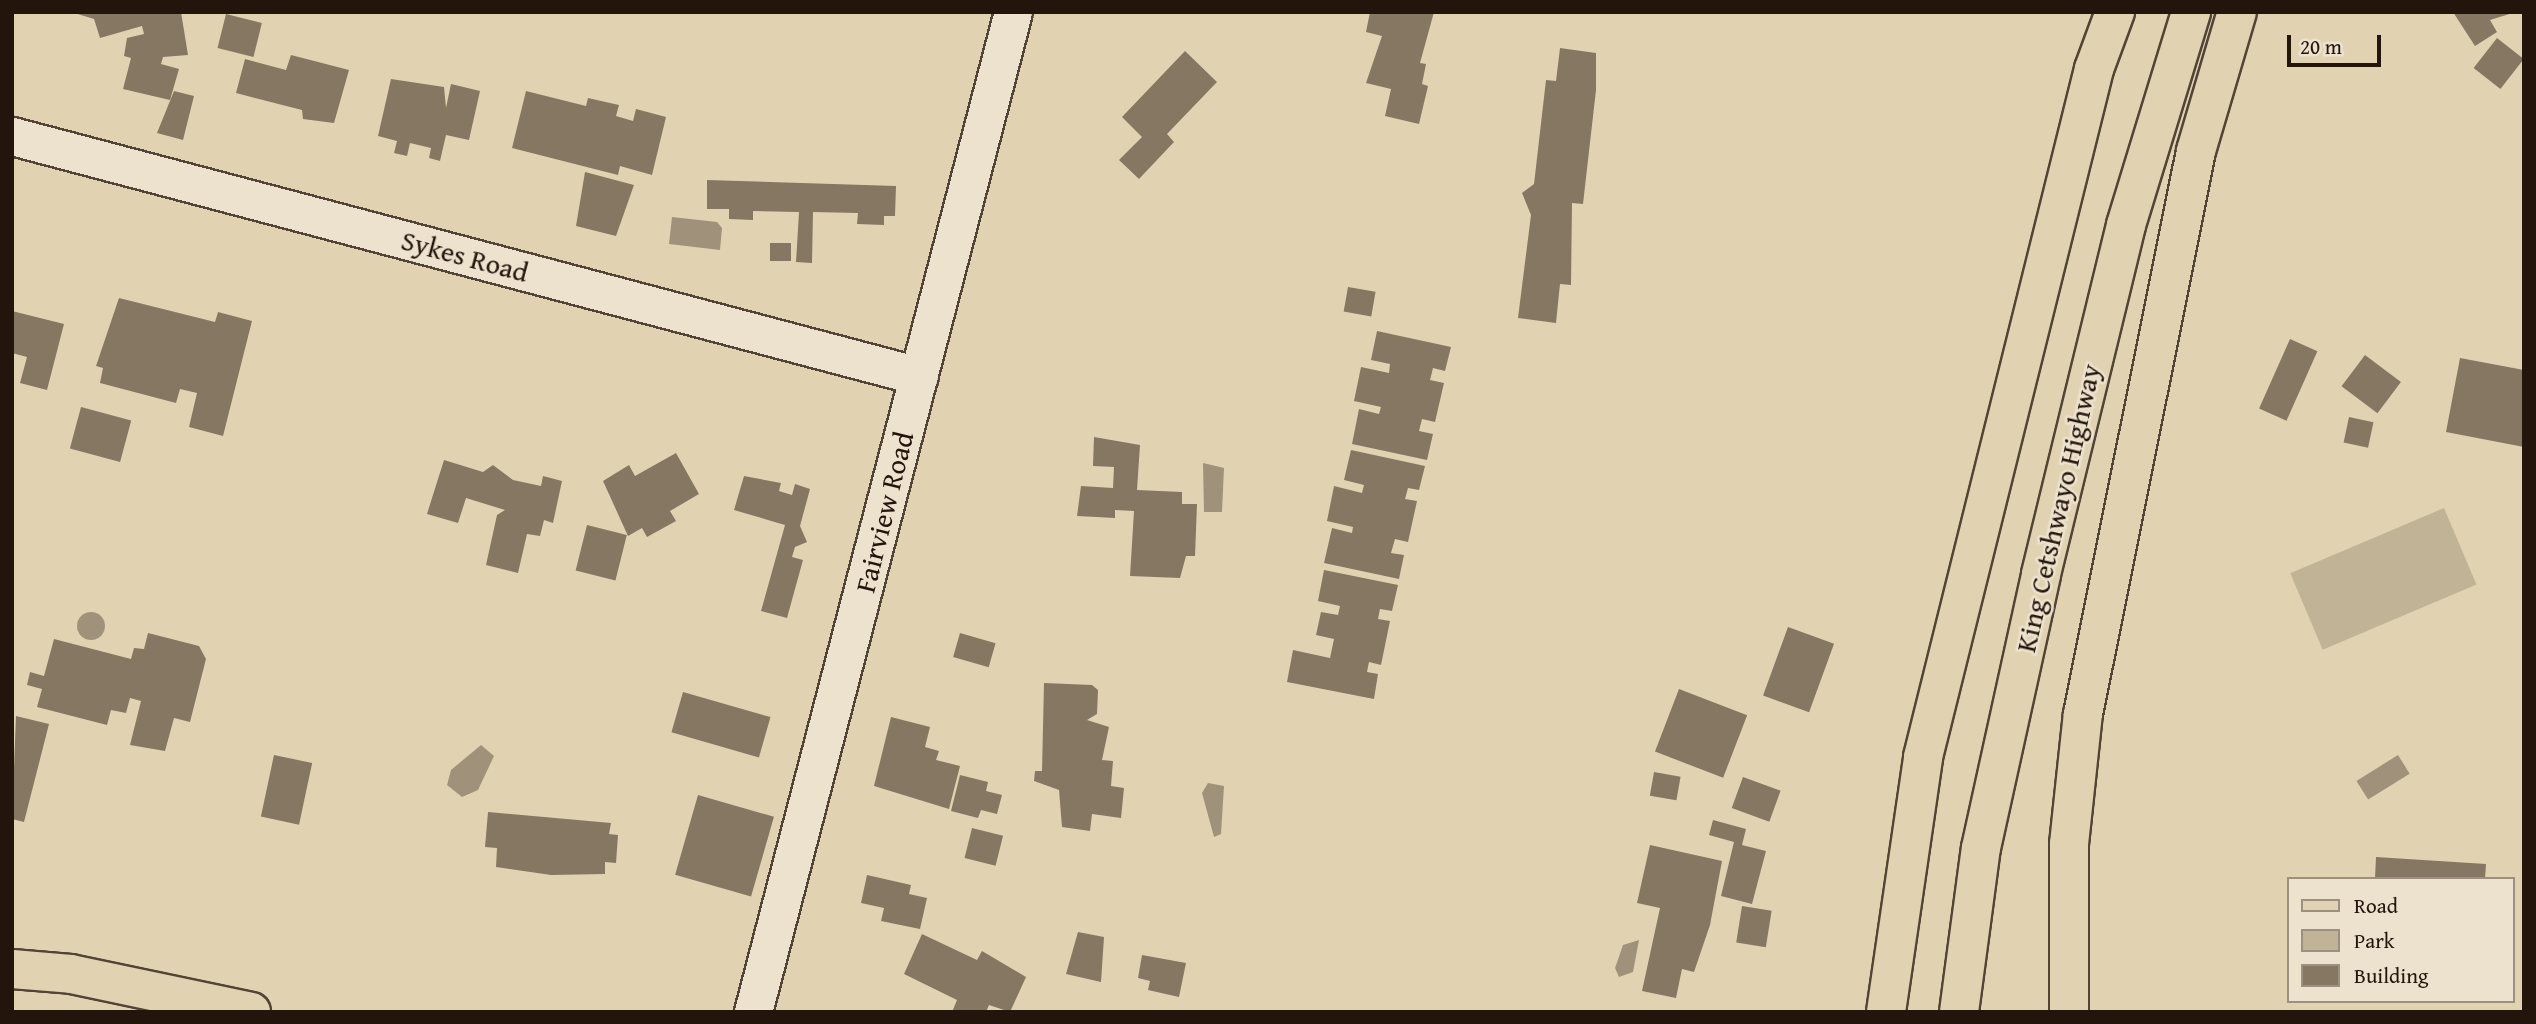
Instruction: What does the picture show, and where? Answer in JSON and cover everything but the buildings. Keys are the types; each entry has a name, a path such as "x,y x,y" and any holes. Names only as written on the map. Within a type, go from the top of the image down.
{"main road":[{"path":"1886,1012 1923,757 2094,69 2115,12"},
{"name":"King Cetshwayo Highway","path":"1959,1012 1981,848 2041,575 2126,225 2191,12"},
{"path":"2068,1012 2069,844 2083,714 2196,151 2237,12"},
{"path":"12,969 71,974 251,1012"}],"street":[{"name":"Fairview Road","path":"753,1012 1013,12"},
{"name":"Sykes Road","path":"12,136 919,376"}],"green space":[{"path":"2444,508 2476,584 2323,650 2290,573"}],"shaded area":[{"path":"672,217 717,222 722,228 720,250 669,244"},
{"path":"1203,463 1224,468 1222,512 1204,512"},
{"path":"91,612 101,616 105,626 101,636 91,640 81,636 77,626 81,616"},
{"path":"481,745 494,756 478,790 462,797 447,785 451,770"},
{"path":"2398,755 2410,774 2368,800 2356,781"},
{"path":"1208,783 1224,786 1221,834 1214,837 1202,793"},
{"path":"1639,940 1633,972 1619,977 1615,968 1623,945"}]}
